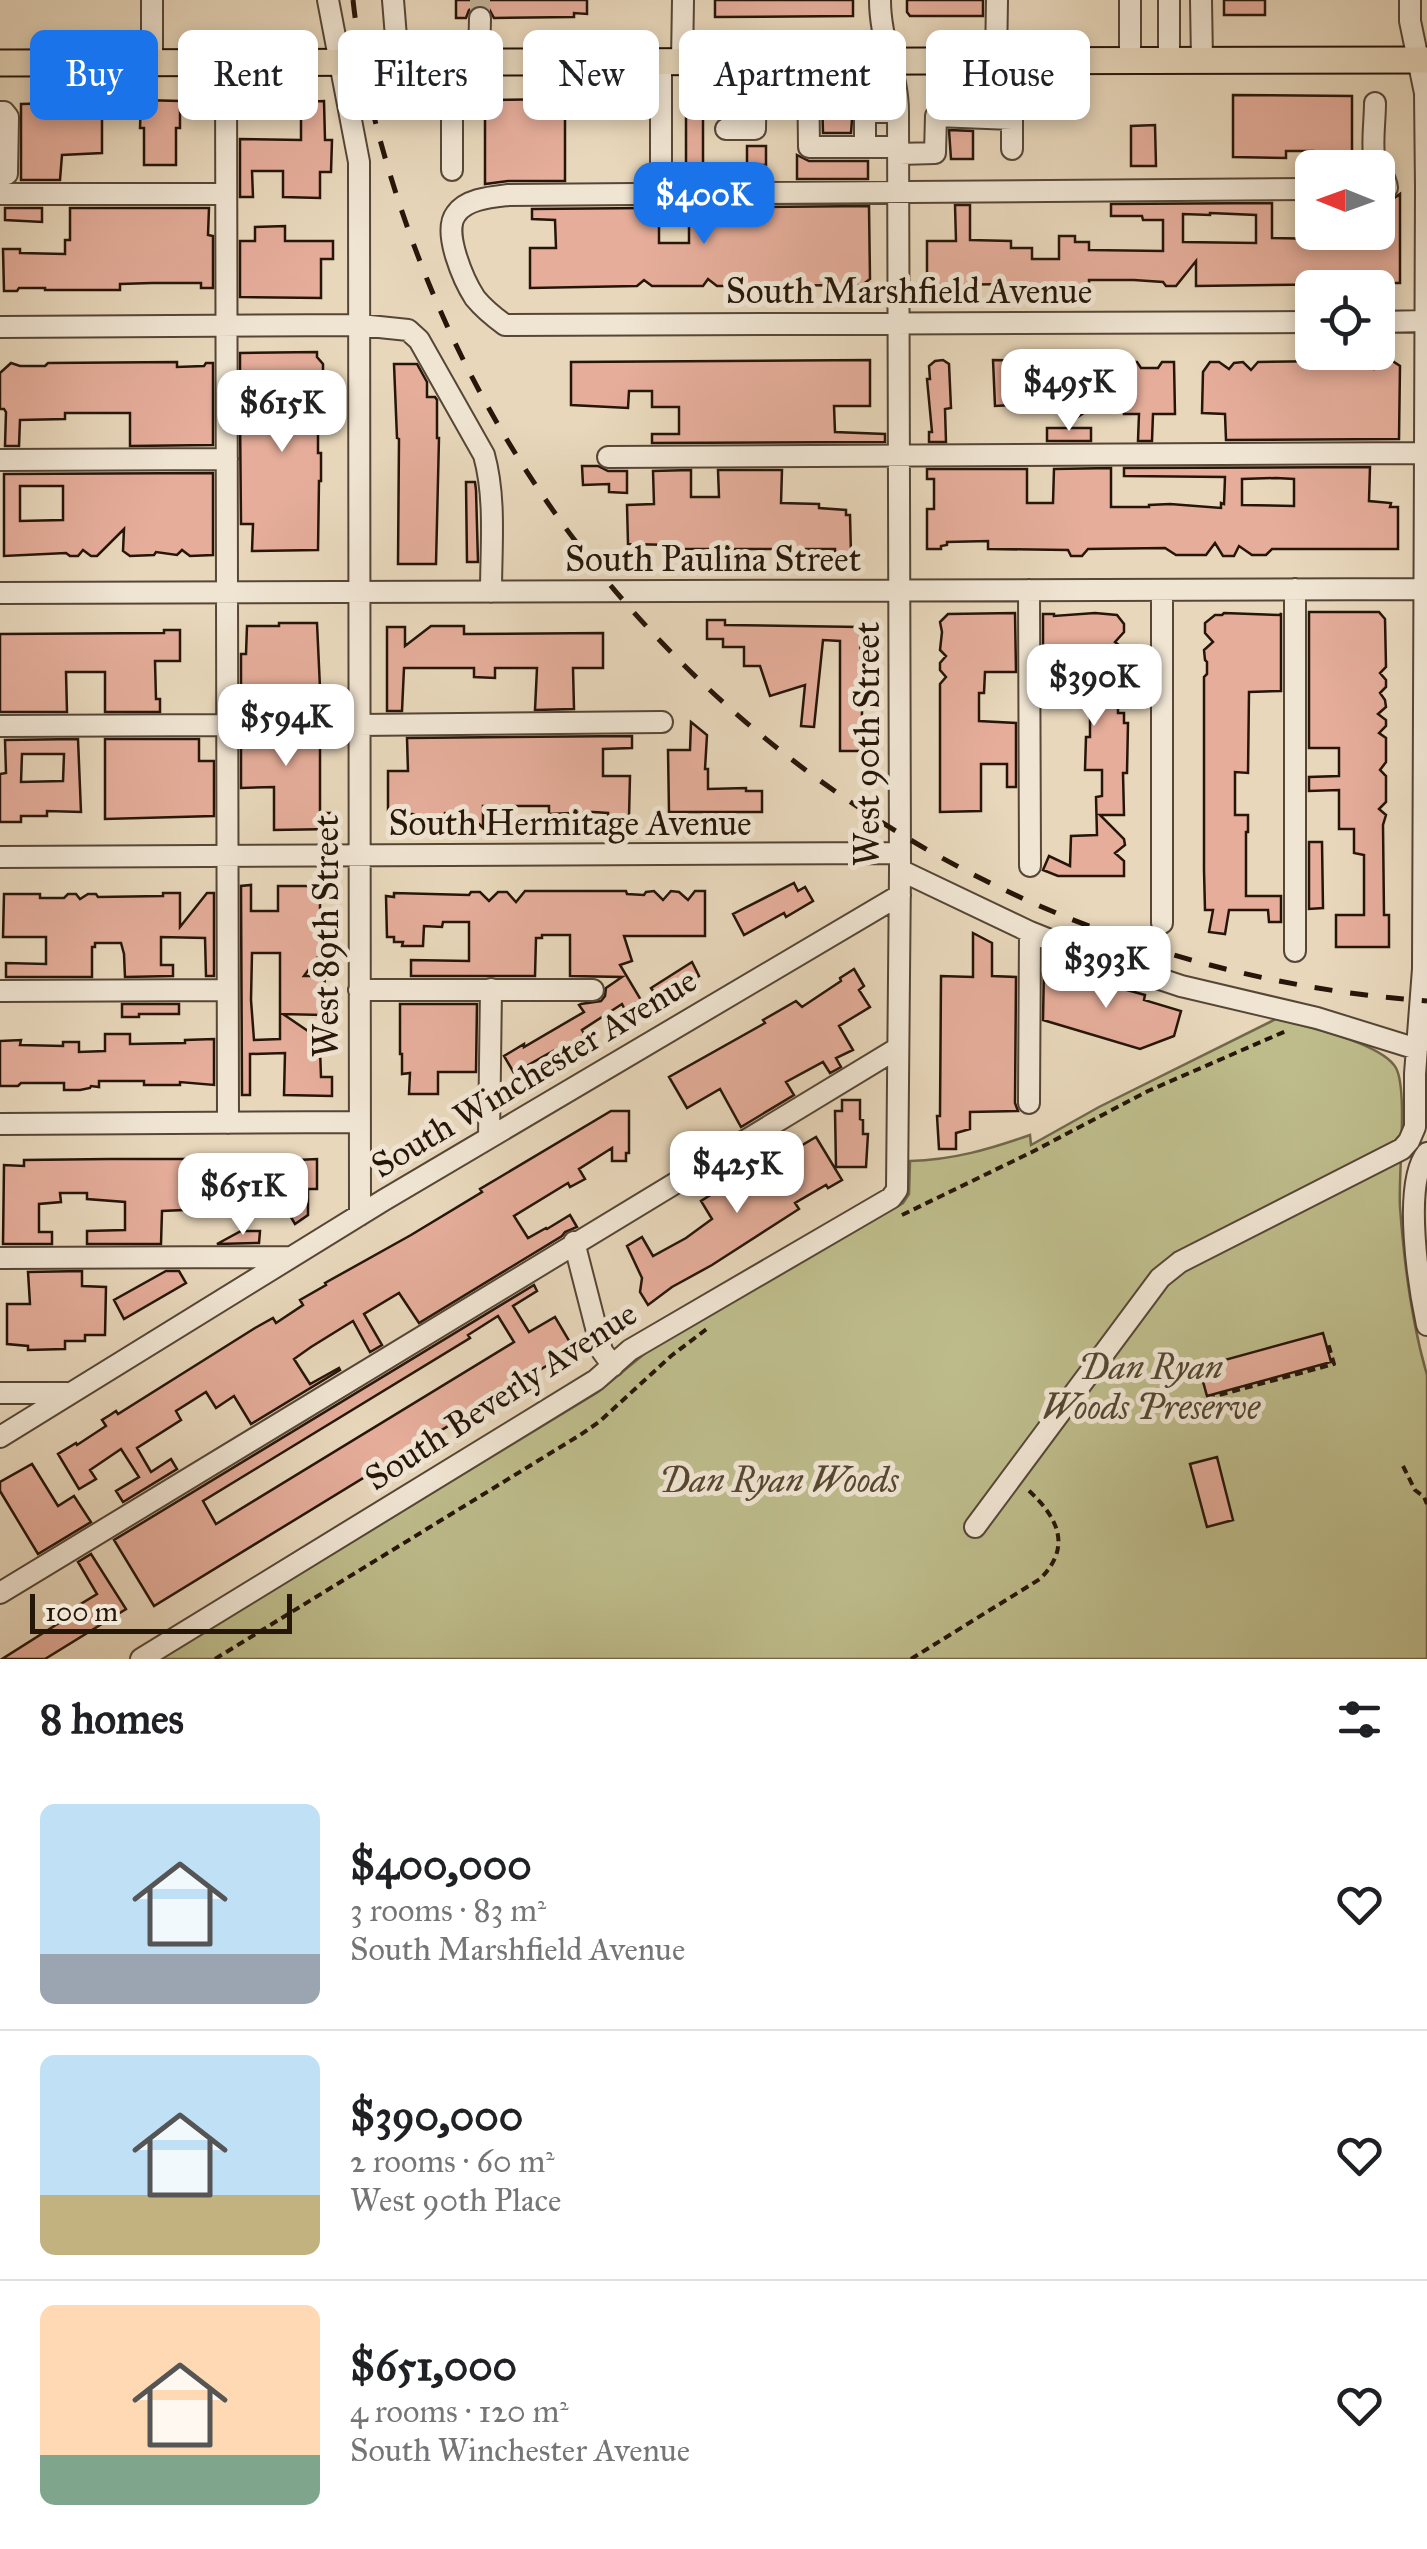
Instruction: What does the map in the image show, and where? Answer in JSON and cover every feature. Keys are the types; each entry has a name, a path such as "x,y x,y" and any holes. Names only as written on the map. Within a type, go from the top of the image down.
{"main road":[{"path":"1090,60 1423,60"},
{"path":"503,62 679,61"},
{"path":"0,63 30,63"}],"street":[{"path":"152,0 152,30"},
{"name":"West 89th Street","path":"328,0 338,48"},
{"path":"393,0 395,30"},
{"path":"661,177 672,61 683,0"},
{"name":"West 90th Street","path":"880,0 881,30"},
{"path":"997,0 997,30"},
{"path":"1130,0 1130,60"},
{"path":"1169,0 1169,60"},
{"path":"1201,0 1202,60"},
{"path":"974,1527 1160,1278 1180,1262 1402,1149 1421,1127 1418,1049 1425,968 1426,93 1423,60 1410,21 1410,0"},
{"path":"480,18 480,30"},
{"path":"1374,150 1375,103"},
{"path":"0,112 8,117 7,174 0,175"},
{"path":"809,120 809,147 935,153 936,116 1012,119 1012,148"},
{"path":"226,120 228,1123"},
{"name":"West 89th Street","path":"351,120 359,162 360,1215"},
{"path":"452,120 452,170"},
{"path":"726,129 755,129 755,120"},
{"path":"865,120 865,147"},
{"name":"West 90th Street","path":"898,120 898,1190"},
{"path":"1395,188 1426,188"},
{"path":"898,192 1295,189"},
{"name":"South Marshfield Avenue","path":"898,192 508,194 478,200 456,214 451,225 453,245 474,296 505,325 1295,322"},
{"path":"0,194 226,194"},
{"path":"1395,322 1426,321"},
{"path":"0,327 360,325 408,330 415,334 484,454 490,493 492,592"},
{"path":"608,457 1426,453"},
{"path":"0,460 226,459"},
{"name":"South Paulina Street","path":"0,594 1426,589"},
{"path":"1029,590 1030,866"},
{"path":"1162,590 1162,923"},
{"path":"1294,590 1295,951"},
{"path":"359,726 662,722"},
{"path":"0,726 227,725"},
{"name":"South Hermitage Avenue","path":"0,857 900,861 1030,932 1084,954 1159,980 1316,1018 1418,1049"},
{"name":"South Winchester Avenue","path":"0,1437 360,1215 900,895"},
{"path":"1029,1103 1030,932"},
{"path":"489,1138 492,989"},
{"path":"0,991 228,990"},
{"path":"359,990 594,990"},
{"path":"0,1592 898,1048"},
{"path":"0,1124 359,1122"},
{"path":"1427,1154 1421,1161 1414,1196 1427,1325"},
{"name":"South Beverly Avenue","path":"141,1659 580,1390 630,1350 892,1198 898,1190"},
{"path":"574,1242 602,1351 613,1366"},
{"path":"0,1258 293,1257"},
{"path":"0,1393 69,1393"}],"path":[{"path":"899,1216 1148,1091 1316,1018"},
{"path":"216,1659 599,1422 671,1356 716,1322"},
{"path":"1182,1404 1334,1364 1328,1343"},
{"path":"1402,1466 1427,1504"},
{"path":"911,1659 1040,1579 1050,1568 1056,1552 1057,1528 1048,1508 1012,1476"}],"green space":[{"name":"Dan Ryan Woods","path":"1276,1019 1359,1043 1388,1059 1400,1079 1402,1228 1412,1312 1427,1375 1427,1659 159,1659 598,1392 649,1350 903,1203 909,1194 910,1161 971,1153 1030,1135 1031,1145"}],"building":[{"path":"456,0 587,0 587,14 494,18 488,7 479,4 469,10 466,18 456,18"},
{"path":"715,0 853,0 853,16 715,17"},
{"path":"907,0 983,0 983,16 910,16"},
{"path":"1224,0 1265,0 1265,15 1224,15"},
{"path":"1233,95 1352,96 1352,150 1286,151 1286,158 1233,157"},
{"path":"158,100 178,101 176,165 144,165 144,128 140,128 140,120 158,120"},
{"path":"503,100 523,100 523,120 565,120 565,181 485,184 485,120 503,120"},
{"path":"318,101 324,101 325,140 332,140 331,172 320,172 320,198 283,197 283,171 252,171 253,197 240,197 240,139 301,140 301,120 318,120"},
{"path":"21,104 30,104 30,120 102,120 102,153 62,155 60,180 21,180"},
{"path":"686,120 703,120 703,180 686,168"},
{"path":"823,120 852,120 851,133 823,133"},
{"path":"1155,125 1156,166 1131,166 1131,126"},
{"path":"949,130 973,131 973,159 951,159"},
{"path":"747,146 766,146 766,165 747,165"},
{"path":"797,155 809,161 868,161 868,179 797,179"},
{"path":"1400,194 1400,283 1395,283 1395,270 1295,270 1295,285 1196,286 1196,261 1176,286 1134,280 1089,280 1089,289 1024,288 1024,284 927,285 927,241 956,241 955,205 970,205 970,240 1011,241 1011,248 1032,248 1032,259 1059,259 1059,236 1075,236 1075,242 1089,242 1089,250 1163,251 1163,220 1111,216 1111,204 1272,203 1272,238 1295,238 1295,250 1395,250 1395,198","holes":["1183,214 1256,215 1256,243 1183,242"]},
{"path":"869,206 870,279 862,285 717,286 708,279 703,286 652,286 644,280 637,286 530,288 530,248 556,248 555,220 532,219 532,209","holes":["659,215 689,216 689,243 659,243"]},
{"path":"5,208 42,208 42,222 5,220"},
{"path":"70,208 209,208 213,288 201,288 201,283 152,283 120,284 120,290 4,291 3,249 65,254 65,240 70,240"},
{"path":"285,226 285,241 333,241 333,259 321,259 321,298 240,297 240,241 255,241 255,227"},
{"path":"317,352 323,364 318,376 323,388 318,393 318,550 252,551 253,524 241,524 240,414 291,410 290,382 240,382 240,353"},
{"path":"870,360 870,406 834,406 835,432 885,434 885,442 652,443 652,434 679,434 679,407 652,407 652,391 629,391 628,408 571,405 571,362"},
{"path":"943,360 949,364 951,408 945,409 946,442 929,442 929,366"},
{"path":"993,360 1091,365 1091,408 1073,420 1074,385 1039,385 1039,401 1012,401 1012,405 995,406"},
{"path":"1295,361 1295,370 1395,370 1395,363 1400,366 1399,439 1226,440 1225,414 1202,413 1203,372 1210,362 1219,362 1229,369 1234,363 1243,362 1251,370 1258,362"},
{"path":"177,362 177,367 213,363 213,445 130,446 130,413 65,413 65,419 20,420 19,446 5,446 6,412 0,409 0,373 11,363 45,366"},
{"path":"1128,362 1137,362 1141,368 1158,368 1162,362 1174,362 1175,414 1153,414 1152,441 1138,441 1139,414 1124,414 1124,367"},
{"path":"394,364 417,364 427,382 427,397 437,400 436,564 398,564 399,439"},
{"path":"1047,428 1091,428 1091,441 1047,441"},
{"path":"582,466 627,471 627,493 609,492 609,484 583,485"},
{"path":"1370,467 1369,501 1398,507 1398,549 1272,549 1266,555 1252,555 1239,546 1234,556 1223,556 1215,543 1206,555 1176,555 1165,548 1088,549 1082,556 1071,556 1068,550 988,549 988,541 947,542 941,549 927,549 927,509 934,509 934,479 927,479 927,469 1027,469 1027,503 1053,503 1054,469 1111,468 1111,507 1170,504 1221,508 1224,504 1225,477 1124,476 1124,468","holes":["1242,479 1294,479 1294,506 1242,505"]},
{"path":"691,470 691,497 719,497 718,470 782,470 781,503 819,504 819,508 846,510 846,515 850,515 851,554 835,554 835,549 677,549 673,545 628,544 627,505 654,504 653,471"},
{"path":"213,473 213,555 190,556 182,550 177,555 156,552 130,556 123,551 124,529 97,556 83,550 78,556 4,556 4,474","holes":["20,486 63,486 63,520 20,521"]},
{"path":"466,482 475,482 478,562 467,562"},
{"path":"1309,612 1379,612 1385,619 1386,667 1380,673 1386,687 1380,693 1386,707 1378,714 1386,720 1379,733 1386,738 1386,762 1380,770 1386,776 1386,802 1379,809 1386,815 1384,915 1389,915 1389,947 1336,947 1336,915 1364,915 1364,855 1354,853 1354,829 1339,829 1339,790 1309,791 1309,777 1339,776 1339,748 1309,748"},
{"path":"1015,613 1016,672 985,672 984,693 979,693 979,721 1016,723 1016,787 1007,787 1007,764 981,764 981,811 940,812 940,684 946,677 940,663 946,656 940,650 940,622 948,614"},
{"path":"1224,613 1281,613 1281,691 1249,692 1248,773 1235,772 1235,815 1248,815 1246,896 1281,896 1281,922 1269,922 1268,910 1229,910 1225,934 1209,932 1213,910 1205,910 1204,870 1204,650 1213,642 1205,633 1205,623"},
{"path":"1043,614 1117,615 1124,624 1124,632 1115,642 1125,650 1124,660 1115,669 1124,678 1118,693 1118,713 1124,713 1124,723 1128,723 1124,815 1100,815 1124,839 1125,845 1115,853 1124,861 1124,876 1058,876 1043,870 1049,856 1070,866 1071,836 1097,835 1096,797 1102,796 1102,770 1085,770 1090,691 1070,690 1070,666 1043,665"},
{"path":"707,620 725,620 725,625 860,627 861,678 870,678 871,693 862,694 862,751 840,751 840,641 823,640 814,727 801,726 805,685 770,696 760,666 744,666 744,647 723,647 723,639 707,639"},
{"path":"317,623 320,688 241,690 241,654 246,654 247,626"},
{"path":"431,626 464,626 464,634 603,633 603,668 573,668 574,709 535,710 537,668 495,668 495,678 474,677 474,668 404,668 402,711 387,711 387,627 405,627 405,646"},
{"path":"180,630 180,661 155,661 160,712 105,712 105,672 66,672 67,712 0,712 0,634"},
{"path":"241,713 249,713 249,719 320,719 320,813 332,813 332,829 274,830 274,787 241,788"},
{"path":"691,722 707,735 708,789 762,791 762,812 669,812 668,750 690,750"},
{"path":"632,736 632,748 603,749 603,776 630,776 629,816 593,812 549,814 549,806 483,806 483,828 471,816 457,819 445,813 440,819 388,814 388,771 408,771 407,738"},
{"path":"78,739 81,812 47,811 47,816 21,816 21,822 0,822 0,774 6,773 5,740","holes":["22,754 64,754 63,781 21,782"]},
{"path":"105,739 199,739 199,761 214,761 214,816 105,819"},
{"path":"1309,842 1322,842 1323,908 1309,909"},
{"path":"794,883 798,891 805,887 813,901 744,935 733,914"},
{"path":"251,885 251,911 278,911 278,886 320,886 323,950 304,976 325,976 323,1015 283,1014 327,1044 320,1049 321,1077 332,1077 332,1096 284,1095 285,1053 250,1054 250,1095 242,1095 241,886","holes":["252,953 280,953 280,1039 254,1040"]},
{"path":"525,891 626,891 644,895 654,891 663,900 671,891 688,900 695,891 705,891 705,936 624,936 632,961 620,965 641,1000 625,1010 622,1004 582,1030 585,1035 514,1073 504,1056 584,1012 579,1005 601,1001 606,988 622,977 570,976 570,935 536,938 535,976 411,976 411,960 469,961 469,922 424,926 423,946 402,946 403,942 387,937 386,896 480,892 489,901 498,892 507,892 516,902"},
{"path":"180,893 180,927 207,893 214,893 214,976 206,976 205,938 161,937 161,965 173,965 173,976 125,977 121,943 95,943 92,977 6,977 6,963 46,964 46,937 3,937 4,894 64,898 76,894 80,899 88,894 98,897"},
{"path":"973,933 992,943 992,976 1016,977 1018,1111 970,1112 970,1129 956,1133 956,1149 939,1149 941,976 973,977"},
{"path":"692,962 699,976 659,999 651,988"},
{"path":"1044,967 1145,995 1144,1000 1181,1011 1174,1036 1140,1049 1043,1020"},
{"path":"854,969 864,986 859,990 870,1007 839,1026 853,1050 836,1058 841,1067 830,1073 823,1062 786,1082 794,1095 741,1127 720,1089 687,1108 669,1077 796,1001 802,1007"},
{"path":"122,1004 179,1004 179,1014 122,1017"},
{"path":"400,1004 477,1004 476,1072 438,1072 438,1094 409,1094 410,1073 402,1074 400,1054"},
{"path":"105,1034 130,1034 130,1044 214,1039 214,1085 99,1081 99,1087 80,1090 64,1090 64,1083 0,1086 0,1041 63,1046 63,1042 79,1042 79,1052 105,1051"},
{"path":"842,1100 860,1100 863,1134 868,1134 866,1167 836,1167 835,1111 842,1111"},
{"path":"611,1111 629,1111 626,1161 612,1161 612,1148 579,1169 585,1179 570,1187 568,1183 514,1216 528,1238 570,1215 577,1227 419,1323 399,1293 364,1314 382,1345 370,1352 353,1321 294,1359 310,1384 340,1370 251,1424 234,1396 216,1408 206,1392 176,1411 181,1420 137,1448 151,1472 171,1459 177,1469 123,1502 116,1491 139,1477 121,1449 90,1470 96,1479 79,1489 58,1454 106,1426 102,1420 116,1411 118,1414 255,1328 273,1318 276,1323 303,1305 300,1300 325,1283 411,1235"},
{"path":"816,1137 842,1180 795,1203 799,1209 648,1305 640,1292 642,1278 627,1246 642,1237 653,1256 686,1238 712,1219 701,1201 749,1171 745,1164 759,1155 765,1167"},
{"path":"317,1159 317,1189 308,1189 308,1215 295,1224 282,1202 205,1201 206,1209 162,1211 161,1244 87,1244 87,1231 125,1230 125,1202 87,1199 87,1193 60,1193 61,1202 39,1204 39,1232 52,1232 52,1244 3,1244 4,1165 24,1166 24,1160 235,1162 235,1169 287,1168 297,1166 297,1160"},
{"path":"241,1231 260,1231 259,1243 217,1244"},
{"path":"82,1271 82,1286 106,1287 105,1335 65,1341 65,1349 28,1350 28,1346 7,1344 7,1304 30,1304 28,1272"},
{"path":"166,1271 179,1271 186,1283 124,1319 114,1300"},
{"path":"534,1285 537,1291 513,1306 529,1332 555,1317 574,1349 154,1606 114,1540","holes":["498,1316 514,1342 216,1524 203,1501 470,1338 468,1335"]},
{"path":"1323,1333 1331,1362 1207,1396 1199,1367"},
{"path":"1217,1457 1233,1520 1207,1527 1190,1464"},
{"path":"32,1464 58,1506 74,1496 91,1522 38,1554 0,1491 0,1482"},
{"path":"91,1554 126,1609 45,1659 2,1659 81,1609 79,1605 97,1594 78,1562"}],"tunnel":[{"path":"480,0 480,18"}],"railway":[{"path":"353,0 368,92 402,211 482,396 572,537 681,662 806,770 946,860 1097,929 1258,977 1427,1001"}],"park label":[{"name":"Dan Ryan Woods Preserve","path":"1151,1387"}]}
